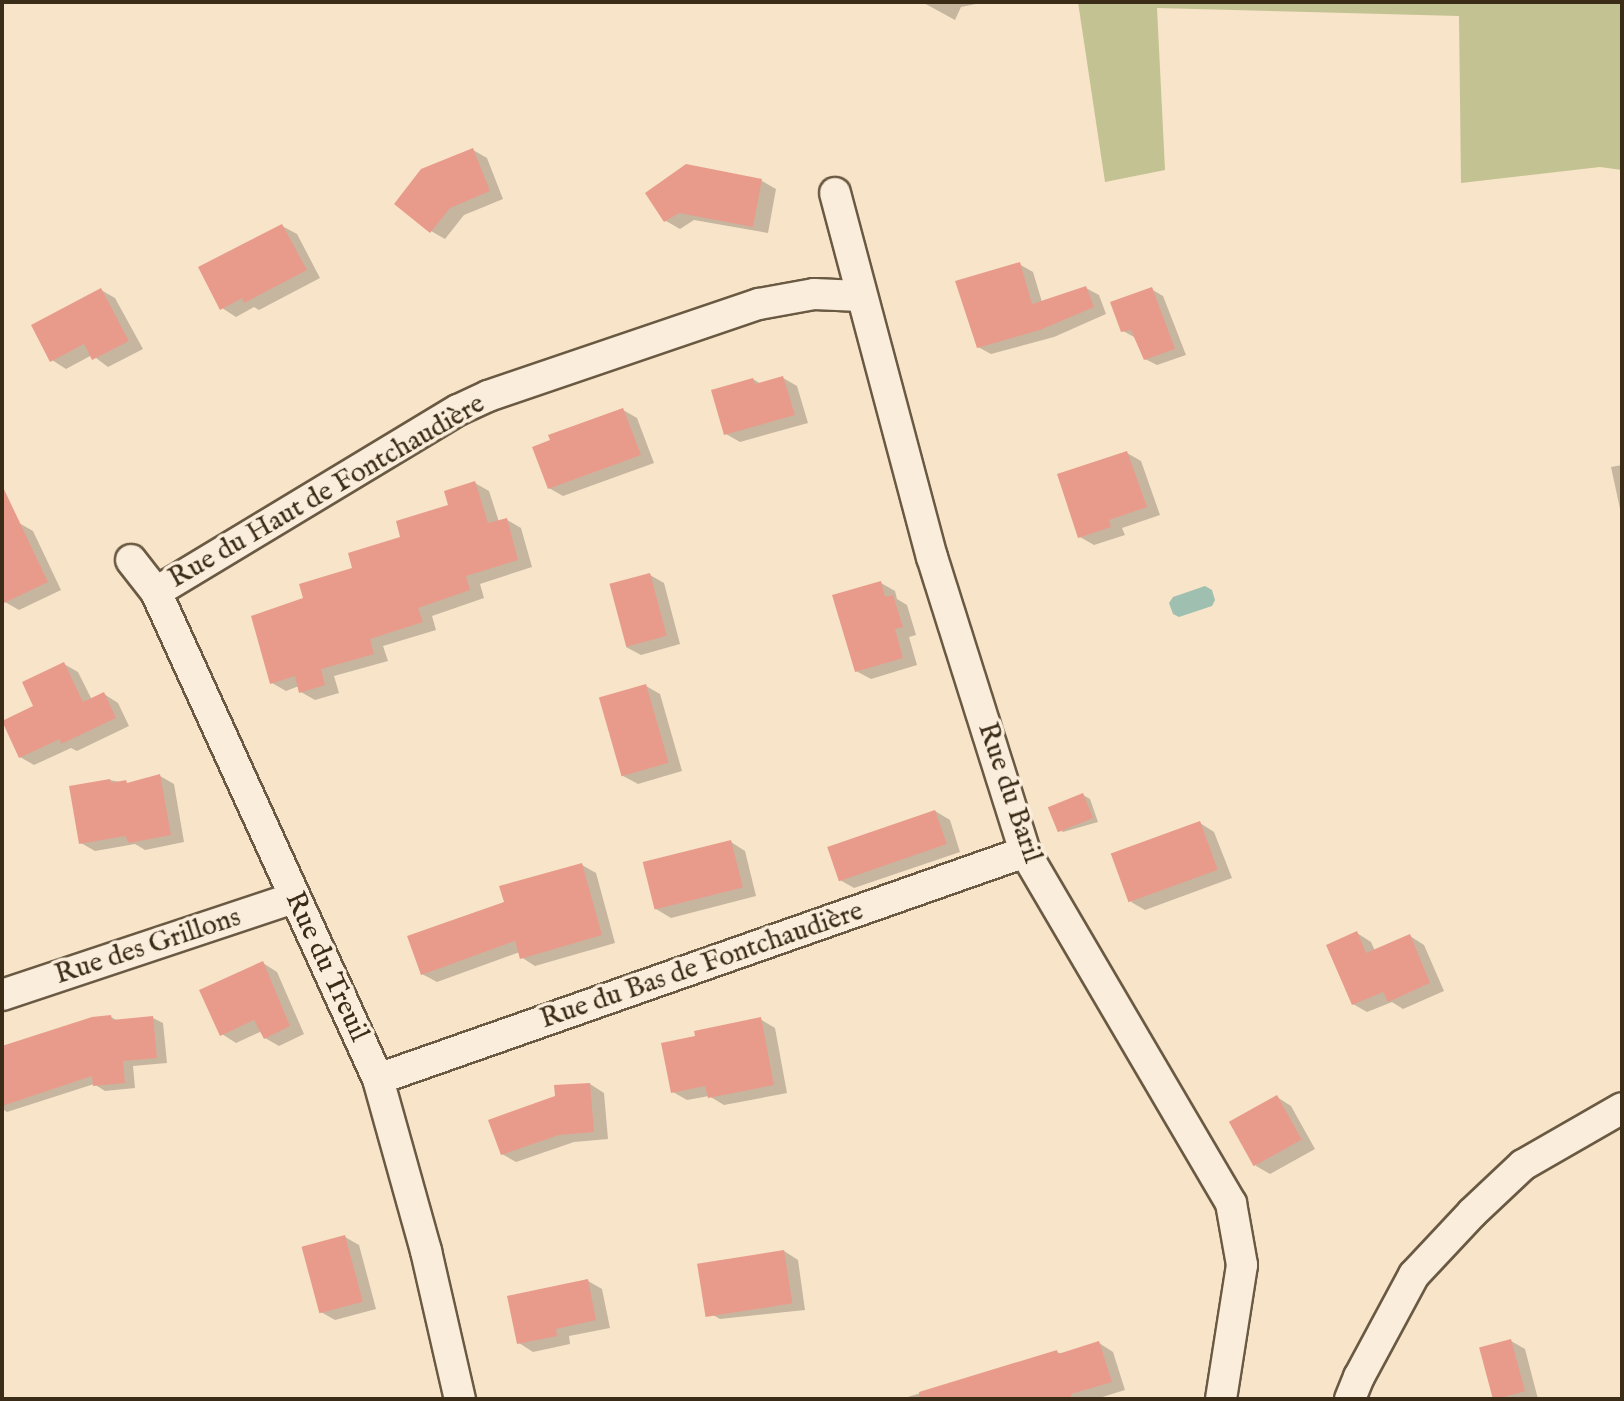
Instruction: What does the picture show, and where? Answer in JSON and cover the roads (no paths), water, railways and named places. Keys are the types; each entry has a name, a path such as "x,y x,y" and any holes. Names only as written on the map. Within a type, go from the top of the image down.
{"street":[{"name":"Rue du Baril","path":"835,193 860,296 932,557 1025,852 1231,1203 1242,1265 1221,1399"},
{"name":"Rue du Haut de Fontchaudière","path":"156,592 458,410 488,396 759,304 814,294 860,296"},
{"name":"Rue du Treuil","path":"131,560 156,592 378,1079 426,1251 460,1399"},
{"name":"Rue du Bas de Fontchaudière","path":"378,1079 1025,852"},
{"name":"Rue des Grillons","path":"2,995 294,898"},
{"path":"1350,1399 1414,1275 1472,1213 1523,1165 1622,1108"}]}
